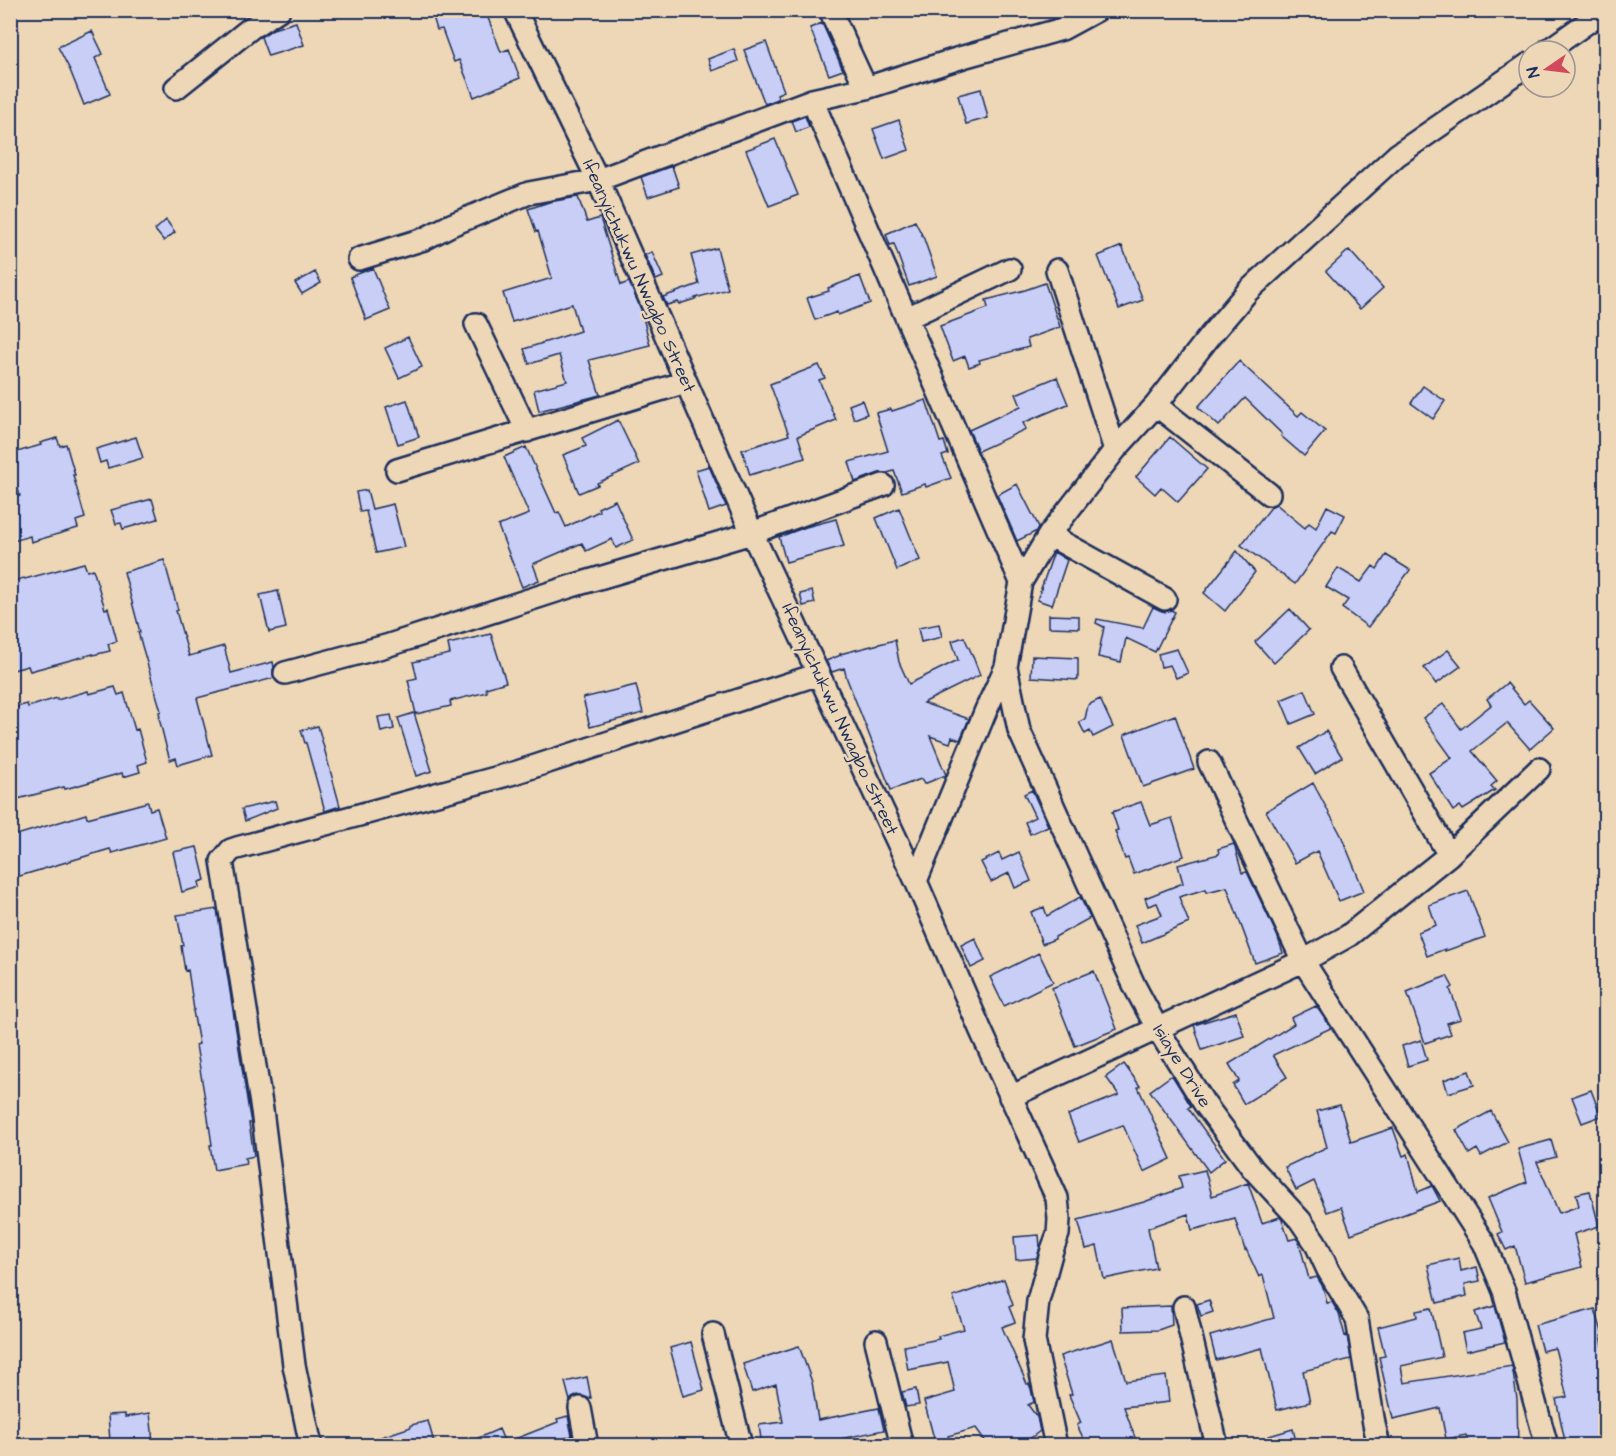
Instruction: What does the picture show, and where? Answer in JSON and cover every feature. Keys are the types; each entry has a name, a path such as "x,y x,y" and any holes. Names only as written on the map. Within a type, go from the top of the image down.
{"street":[{"path":"176,88 251,28 279,10"},
{"name":"Ifeanyichukwu Nwagbo Street","path":"515,10 598,180 752,533 916,881 1010,1097 1057,1198 1058,1234 1038,1301 1034,1340 1056,1446"},
{"path":"830,10 866,88"},
{"path":"360,259 424,239 451,225 529,193 598,180 812,100 866,88 1062,29 1097,10"},
{"path":"1564,39 1605,10"},
{"path":"916,881 986,710 1006,668 1021,582 1049,535 1115,450 1156,405 1248,291 1397,155 1517,72"},
{"path":"812,100 1021,582"},
{"path":"907,318 1010,269"},
{"path":"1058,270 1115,450"},
{"path":"476,324 527,431"},
{"path":"397,470 686,382"},
{"path":"1156,405 1269,494"},
{"path":"285,673 386,646 572,586 752,533 883,485"},
{"path":"1049,535 1165,599"},
{"name":"Isiaye Drive","path":"1006,668 1020,730 1136,987 1157,1028 1204,1103 1253,1169 1300,1220 1315,1242 1328,1270 1357,1318 1374,1424 1380,1446"},
{"path":"1341,668 1449,855"},
{"path":"311,1446 294,1365 262,1110 222,861 231,850 237,848 514,773 819,674"},
{"path":"1209,762 1303,961 1484,1243 1504,1291 1547,1446"},
{"path":"1010,1097 1303,961 1348,936 1449,855 1539,769"},
{"path":"1184,1307 1216,1446"},
{"path":"713,1334 741,1446"},
{"path":"876,1341 902,1446"},
{"path":"580,1408 587,1446"}],"building":[{"path":"431,10 485,10 501,52 509,49 520,78 474,97 459,60 454,62 442,29 437,30"},
{"path":"296,22 304,45 268,56 261,37 273,29"},
{"path":"822,23 843,70 829,75 810,28"},
{"path":"92,31 103,54 95,58 110,94 84,105 58,47"},
{"path":"766,42 784,91 777,94 778,99 765,104 744,50"},
{"path":"734,49 738,61 712,71 708,59"},
{"path":"981,89 988,118 966,124 958,95"},
{"path":"805,116 809,127 796,132 792,121"},
{"path":"899,120 909,150 884,159 873,129"},
{"path":"775,139 798,195 769,206 746,150"},
{"path":"672,166 679,187 648,197 641,177"},
{"path":"578,197 587,222 600,218 621,285 629,282 641,309 650,345 589,360 600,395 539,411 534,390 567,381 559,355 529,364 524,349 580,331 572,304 512,322 503,293 552,278 538,231 536,232 528,209 549,202"},
{"path":"166,220 175,232 164,241 155,230"},
{"path":"915,221 937,276 909,286 894,244 890,245 886,234"},
{"path":"1122,246 1143,300 1119,309 1098,256"},
{"path":"717,248 728,289 679,304 678,302 667,305 663,297 699,284 691,255"},
{"path":"1349,250 1383,288 1360,309 1326,271"},
{"path":"652,252 663,277 656,280 645,255"},
{"path":"373,268 390,310 366,320 350,277"},
{"path":"315,272 321,283 302,294 295,283"},
{"path":"860,276 870,303 838,315 837,312 815,320 807,298 829,291 828,288"},
{"path":"1045,283 1060,327 1027,339 1029,347 979,360 980,363 969,367 965,356 953,361 940,326 988,308 986,300"},
{"path":"408,337 422,367 399,378 385,348"},
{"path":"1239,361 1298,416 1302,412 1325,431 1304,456 1281,436 1282,434 1245,398 1219,426 1198,407"},
{"path":"819,365 825,378 819,380 836,420 798,436 805,458 750,475 742,450 789,435 770,384"},
{"path":"1057,377 1068,404 1023,423 1026,429 978,451 969,430 1021,406 1016,394"},
{"path":"1423,386 1445,401 1433,419 1411,403"},
{"path":"407,400 419,437 398,444 386,407"},
{"path":"862,400 867,414 854,419 849,405"},
{"path":"926,400 940,442 944,441 948,454 942,456 951,478 902,492 894,471 879,473 855,482 849,462 888,451 876,413 891,409 892,411"},
{"path":"618,420 639,464 579,493 563,455 586,446 582,438"},
{"path":"136,437 143,458 108,468 106,461 100,463 96,449"},
{"path":"1170,437 1207,469 1178,502 1161,487 1155,494 1136,477"},
{"path":"57,438 60,446 66,444 85,518 76,521 78,528 31,542 30,536 10,542 10,499 20,496 10,462 10,454"},
{"path":"526,447 556,513 559,512 566,527 599,511 598,508 615,500 633,540 616,548 612,539 586,551 582,543 533,564 539,580 522,587 498,526 529,514 504,457"},
{"path":"709,466 726,506 709,512 696,470"},
{"path":"1017,484 1039,527 1037,531 1017,541 997,495"},
{"path":"367,490 372,509 393,504 404,547 376,553 366,511 360,512 356,492"},
{"path":"152,499 158,519 123,529 121,523 116,524 111,510"},
{"path":"1276,504 1305,528 1309,523 1316,528 1327,506 1345,515 1336,533 1332,531 1295,584 1241,545"},
{"path":"899,508 920,560 897,570 876,518"},
{"path":"836,519 844,546 786,562 779,537"},
{"path":"1237,551 1255,572 1225,611 1204,593"},
{"path":"1054,552 1067,560 1052,605 1037,600"},
{"path":"1386,555 1410,570 1368,627 1342,608 1348,600 1326,587 1338,568 1361,582 1373,566 1377,569"},
{"path":"164,560 189,656 224,646 231,673 273,662 274,667 274,678 197,698 212,755 178,765 176,758 170,760 166,746 159,718 161,711 138,632 140,632 124,572"},
{"path":"84,563 87,571 93,569 105,609 108,608 117,641 108,644 110,651 30,671 28,666 10,671 10,582"},
{"path":"278,591 286,628 269,632 260,595"},
{"path":"812,591 815,603 803,606 800,594"},
{"path":"1153,607 1165,612 1171,610 1175,612 1155,652 1126,638 1121,662 1098,657 1104,627 1096,623 1097,619 1143,628"},
{"path":"1290,609 1309,630 1274,663 1255,642"},
{"path":"1049,615 1079,616 1079,628 1049,627"},
{"path":"939,624 942,637 921,642 918,628"},
{"path":"491,634 506,682 486,688 487,692 450,701 451,706 416,714 408,680 417,678 413,662 450,654 448,644"},
{"path":"964,637 980,675 923,703 969,719 960,740 952,737 950,743 930,736 946,775 924,784 921,779 891,790 844,668 832,672 826,661 840,654 895,640 899,662 909,684 958,660 952,641"},
{"path":"1177,649 1188,673 1176,678 1170,665 1161,667 1158,654"},
{"path":"1448,650 1461,666 1436,684 1424,668"},
{"path":"1032,656 1078,658 1078,680 1031,677"},
{"path":"1507,683 1524,704 1529,700 1554,728 1530,749 1507,723 1472,751 1497,781 1491,786 1495,790 1463,810 1460,806 1453,811 1429,773 1452,758 1423,718 1443,704 1461,729 1491,705 1487,699"},
{"path":"636,685 643,713 590,727 583,698"},
{"path":"115,687 118,695 124,693 135,730 138,729 147,762 138,765 140,772 123,777 122,773 10,801 10,709"},
{"path":"1305,690 1315,714 1291,724 1281,700"},
{"path":"1100,699 1113,727 1093,737 1090,731 1085,734 1079,722 1085,719 1088,705"},
{"path":"414,713 432,771 416,776 398,718"},
{"path":"391,715 394,729 381,732 378,717"},
{"path":"1175,715 1194,769 1143,787 1124,735"},
{"path":"318,726 340,806 325,811 301,730"},
{"path":"1326,731 1342,757 1315,774 1299,748"},
{"path":"1313,783 1341,835 1364,891 1339,901 1317,851 1295,863 1266,811"},
{"path":"1032,790 1048,826 1030,834 1025,822 1035,817 1024,794"},
{"path":"275,801 277,808 245,821 242,809"},
{"path":"148,802 150,810 157,808 166,838 112,853 110,849 13,878 10,869 10,837 86,814 87,818"},
{"path":"1141,802 1150,825 1172,818 1184,856 1134,874 1128,858 1125,859 1115,831 1118,830 1112,812"},
{"path":"1234,844 1242,873 1247,872 1277,935 1283,953 1255,963 1227,887 1207,892 1206,889 1179,897 1189,923 1142,943 1135,925 1162,915 1157,903 1148,906 1145,898 1183,883 1178,865 1219,854 1218,849"},
{"path":"197,847 205,880 199,882 200,887 182,892 173,852"},
{"path":"1019,852 1031,881 1015,888 1009,873 991,882 981,862 999,853 1002,860"},
{"path":"1468,891 1485,937 1427,956 1418,932 1436,925 1429,905"},
{"path":"1080,897 1090,918 1042,944 1031,912 1044,907 1047,916"},
{"path":"217,909 251,1123 249,1123 254,1156 245,1158 246,1164 214,1170 196,1045 199,1044 177,915"},
{"path":"975,938 985,961 971,968 961,945"},
{"path":"1039,953 1053,982 1004,1006 990,977"},
{"path":"1094,971 1117,1029 1075,1046 1052,988"},
{"path":"1447,976 1453,987 1450,989 1461,1019 1447,1023 1451,1034 1425,1043 1407,992"},
{"path":"1316,1006 1331,1028 1273,1055 1287,1077 1244,1104 1233,1085 1239,1081 1229,1064 1294,1024 1291,1018"},
{"path":"1236,1012 1244,1036 1202,1050 1194,1025"},
{"path":"1421,1040 1427,1060 1408,1066 1402,1046"},
{"path":"1124,1064 1140,1086 1138,1087 1171,1159 1144,1172 1123,1125 1079,1142 1068,1115 1119,1095 1106,1077"},
{"path":"1469,1071 1474,1085 1448,1093 1444,1080"},
{"path":"1172,1075 1191,1106 1188,1108 1225,1159 1209,1172 1150,1091"},
{"path":"1591,1090 1601,1116 1582,1123 1572,1097"},
{"path":"1340,1105 1351,1142 1393,1128 1403,1156 1408,1154 1418,1192 1432,1186 1440,1201 1351,1234 1341,1207 1327,1212 1314,1181 1296,1190 1285,1167 1327,1147 1317,1111"},
{"path":"1491,1111 1508,1142 1481,1156 1477,1149 1469,1154 1456,1130"},
{"path":"1551,1140 1556,1157 1537,1162 1559,1213 1579,1206 1576,1194 1590,1191 1599,1226 1574,1234 1582,1267 1525,1282 1515,1246 1506,1250 1498,1234 1502,1232 1488,1198 1527,1182 1518,1149"},
{"path":"1205,1170 1212,1196 1248,1183 1262,1223 1280,1217 1289,1240 1297,1238 1299,1242 1309,1279 1317,1277 1323,1287 1327,1303 1332,1302 1339,1314 1345,1336 1347,1335 1351,1359 1303,1371 1310,1402 1277,1410 1262,1348 1216,1360 1210,1336 1274,1318 1263,1275 1259,1277 1245,1250 1235,1219 1192,1230 1188,1214 1148,1228 1156,1268 1104,1279 1097,1246 1086,1249 1078,1220 1144,1202 1182,1188 1179,1176"},
{"path":"1039,1235 1040,1247 1037,1258 1016,1260 1014,1237"},
{"path":"1459,1258 1461,1271 1477,1267 1480,1281 1465,1284 1467,1296 1437,1303 1428,1265"},
{"path":"1004,1279 1013,1305 1009,1307 1015,1322 1002,1327 1031,1389 1034,1402 1028,1405 1037,1417 1040,1431 1020,1446 989,1446 976,1428 948,1436 952,1446 936,1446 924,1401 955,1392 948,1362 908,1370 904,1346 939,1339 938,1336 964,1329 953,1297"},
{"path":"1209,1300 1213,1312 1201,1316 1197,1304"},
{"path":"1171,1306 1172,1325 1158,1330 1123,1331 1122,1308"},
{"path":"1495,1306 1505,1342 1466,1351 1462,1333 1481,1329 1475,1312"},
{"path":"1431,1308 1442,1357 1401,1366 1404,1383 1512,1366 1517,1399 1518,1446 1469,1446 1466,1435 1446,1439 1440,1408 1393,1419 1379,1357 1385,1356 1378,1327 1417,1317 1416,1311"},
{"path":"1595,1309 1603,1335 1601,1336 1605,1354 1605,1446 1566,1446 1556,1399 1567,1397 1555,1348 1542,1351 1535,1325"},
{"path":"1113,1339 1126,1381 1166,1376 1169,1402 1124,1407 1138,1446 1087,1446 1077,1425 1081,1423 1069,1395 1072,1394 1060,1356"},
{"path":"691,1342 704,1390 683,1396 670,1348"},
{"path":"799,1346 812,1382 818,1420 879,1408 884,1430 825,1442 826,1446 762,1446 759,1425 783,1422 776,1384 752,1392 743,1364"},
{"path":"587,1377 591,1398 578,1395 570,1401 565,1382"},
{"path":"916,1389 919,1405 906,1407 902,1392"},
{"path":"150,1413 153,1446 138,1446 138,1439 110,1441 108,1415 125,1414 125,1417"},
{"path":"568,1416 572,1436 540,1446 460,1446 499,1429 505,1443"},
{"path":"428,1421 435,1446 364,1446 363,1443"},
{"path":"1293,1429 1297,1446 1272,1446 1269,1436"}]}
